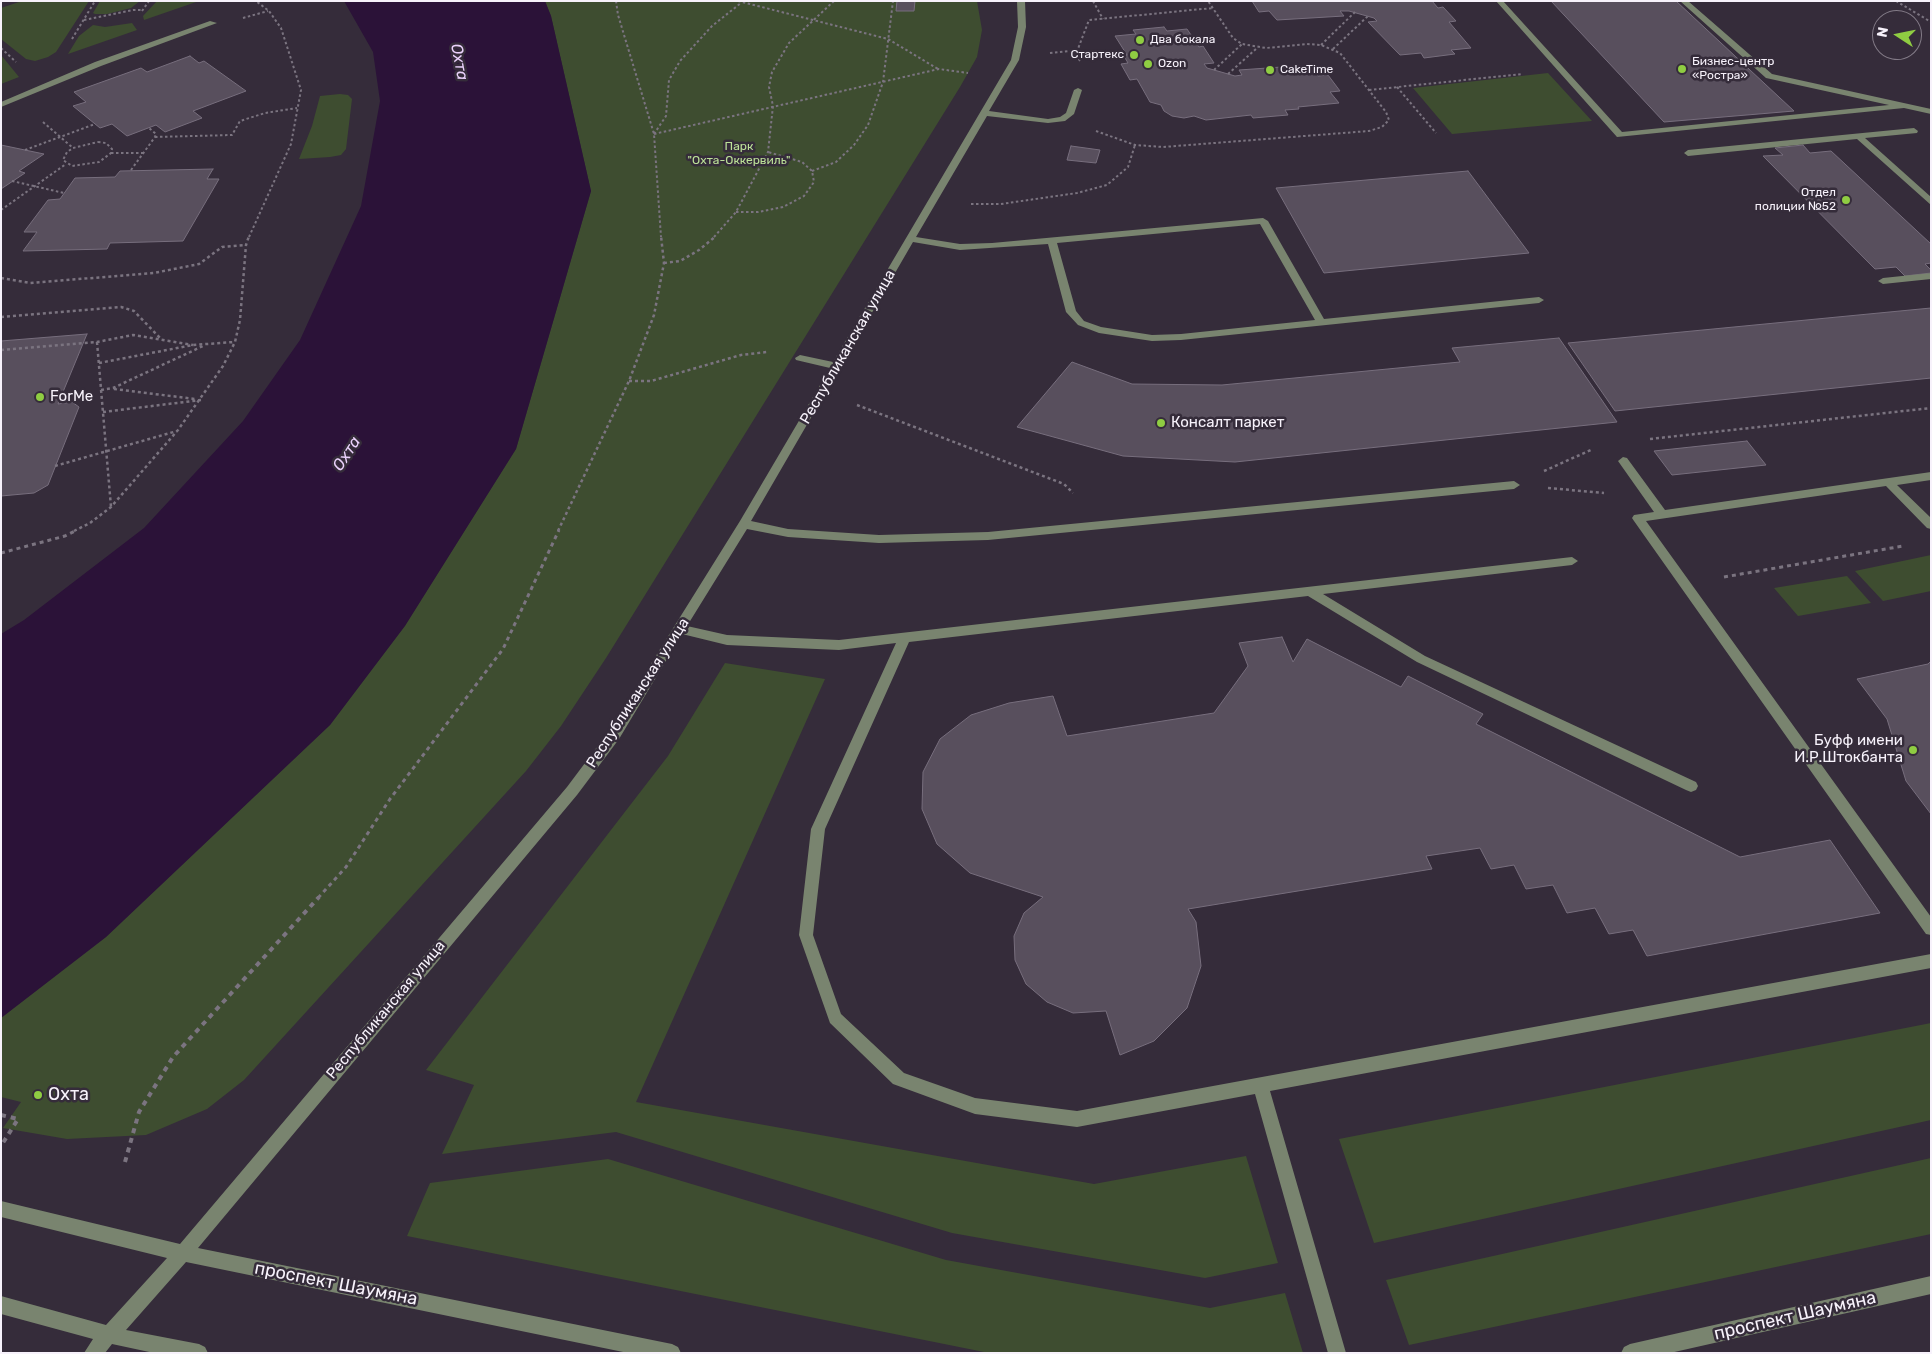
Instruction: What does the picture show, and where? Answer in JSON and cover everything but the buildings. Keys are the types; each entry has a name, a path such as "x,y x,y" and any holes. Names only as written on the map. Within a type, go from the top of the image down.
{"street":[{"name":"Республиканская улица","path":"93,1353 183,1253 572,792 614,735 744,524 1015,60 1022,27 1020,1"},
{"path":"1499,1 1620,135 1904,106"},
{"path":"1683,1 1769,76 1931,112"},
{"path":"1,105 98,64 213,23"},
{"path":"985,113 1048,121 1062,120 1070,114 1078,90"},
{"path":"1688,153 1914,131"},
{"path":"1858,136 1931,202"},
{"path":"911,239 960,247 1052,241 1263,221 1320,322"},
{"path":"1052,241 1071,312 1081,323 1098,330 1152,338 1181,338 1539,300"},
{"path":"1883,281 1931,276"},
{"path":"800,358 836,366"},
{"path":"1624,461 1662,515"},
{"path":"1931,476 1638,518 1931,929"},
{"path":"1888,482 1931,524"},
{"path":"744,524 788,533 879,539 988,536 1514,485"},
{"path":"680,629 727,640 830,645 904,639 1572,561"},
{"path":"1311,592 1421,659 1691,786"},
{"path":"904,639 818,828 806,935 835,1018 899,1080 975,1106 1077,1119 1931,961"},
{"path":"1261,1086 1337,1353"},
{"name":"проспект Шаумяна","path":"1,1209 183,1253 672,1353"},
{"name":"проспект Шаумяна","path":"1630,1353 1931,1285"},
{"path":"1,1305 109,1335 199,1353"}],"path":[{"path":"1,554 65,536 90,523 111,507 178,430 201,400 223,366 234,342 240,320 246,245 251,229 291,144 301,90 281,28 269,11 256,1"},
{"path":"124,1162 139,1112 173,1057 346,867 390,799 503,649 629,381 654,315 664,263 656,180 654,134 618,16 616,1"},
{"path":"738,1 888,39 939,69"},
{"path":"664,263 680,260 699,250 719,232 736,212 768,152 773,106 769,87 772,72 788,43 834,1"},
{"path":"812,171 836,162 854,145 868,125 883,82 893,1"},
{"path":"1093,1 1103,19"},
{"path":"1062,120 1135,145 1163,147 1369,131 1382,127 1389,120 1386,112 1340,53 1321,45 1307,44 1257,48 1242,44 1233,38 1208,1"},
{"path":"1896,1 1931,22"},
{"path":"654,134 666,116 670,80 680,61 712,26 742,2"},
{"path":"1078,90 1088,76 1076,54 1089,20 1213,8"},
{"path":"83,20 96,19 133,10 142,10"},
{"path":"241,19 269,11"},
{"path":"1321,45 1355,12"},
{"path":"1333,50 1368,16"},
{"path":"1214,70 1242,44"},
{"path":"1228,74 1257,48"},
{"path":"1047,53 1078,50"},
{"path":"654,134 939,69 975,74"},
{"path":"1368,90 1530,73"},
{"path":"1397,87 1436,133"},
{"path":"155,137 232,135 240,121 297,108"},
{"path":"25,150 95,124"},
{"path":"131,170 155,137 156,134 149,128"},
{"path":"66,164 63,160 67,152 90,142 106,143 112,149 110,153"},
{"path":"966,204 1011,202 1077,193 1107,185 1128,168 1135,145"},
{"path":"736,212 758,212 783,207 804,196 814,182 812,171 802,162 768,152"},
{"path":"1,210 66,164 80,166 99,162 110,153 144,153"},
{"path":"12,181 64,193"},
{"path":"1,278 30,283 154,273 199,264 222,247 246,245"},
{"path":"1,317 121,307 134,311 161,340"},
{"path":"1,350 97,342 133,335 193,345"},
{"path":"97,342 111,507"},
{"path":"99,363 193,345 234,342"},
{"path":"101,390 113,388 206,344"},
{"path":"629,381 651,380 755,352 769,352 800,358"},
{"path":"113,388 201,400"},
{"path":"103,412 201,400"},
{"path":"856,405 1064,484 1107,524"},
{"path":"1641,440 1931,408"},
{"path":"55,466 178,430"},
{"path":"1514,485 1594,448"},
{"path":"1514,485 1603,492 1638,518"},
{"path":"1716,578 1911,545"},
{"path":"1,1115 18,1119 1,1146"}],"green space":[{"path":"22,1 89,1 56,52 35,61 26,59 1,39 1,8"},
{"path":"100,1 140,1 131,8 107,14 95,14 93,13"},
{"path":"157,1 199,1 144,20 143,16"},
{"name":"Парк \"Охта-Оккервиль\"","path":"545,1 977,1 982,30 977,57 960,87 606,658 561,726 526,771 244,1080 207,1109 146,1135 67,1139 3,1128 21,1102 1,1097 1,1018 106,937 330,725 405,625 516,449 591,191 551,16"},
{"path":"132,23 137,30 68,54 79,36 93,25 105,27"},
{"path":"1,55 19,77 1,84"},
{"path":"1548,73 1592,121 1452,134 1413,88"},
{"path":"348,95 352,99 346,149 341,155 299,159 312,126 320,96"},
{"path":"1931,555 1931,591 1883,601 1855,571"},
{"path":"1847,576 1871,603 1798,616 1774,588"},
{"path":"725,663 825,679 636,1102 1094,1184 1246,1156 1278,1263 1205,1278 952,1233 616,1132 442,1154 474,1085 426,1070 668,756"},
{"path":"1931,1023 1931,1120 1374,1243 1339,1139"},
{"path":"1931,1158 1931,1234 1409,1345 1386,1280"},
{"path":"608,1159 946,1260 1210,1308 1285,1293 1303,1353 989,1353 407,1236 430,1183"}],"water":[{"path":"344,1 545,1 551,16 591,191 516,449 405,626 330,725 106,937 1,1018 1,634 24,620 144,528 243,421 300,340 361,206 380,101 373,52"}],"place":[{"name":"Два бокала","path":"1140,40"},
{"name":"Стартекс","path":"1134,55"},
{"name":"Ozon","path":"1148,64"},
{"name":"Бизнес-центр «Ростра»","path":"1682,69"},
{"name":"CakeTime","path":"1270,70"},
{"name":"Отдел полиции №52","path":"1846,200"},
{"name":"ForMe","path":"40,397"},
{"name":"Консалт паркет","path":"1161,423"},
{"name":"Буфф имени И.Р.Штокбанта","path":"1913,750"},
{"name":"Охта","path":"38,1095"}]}
